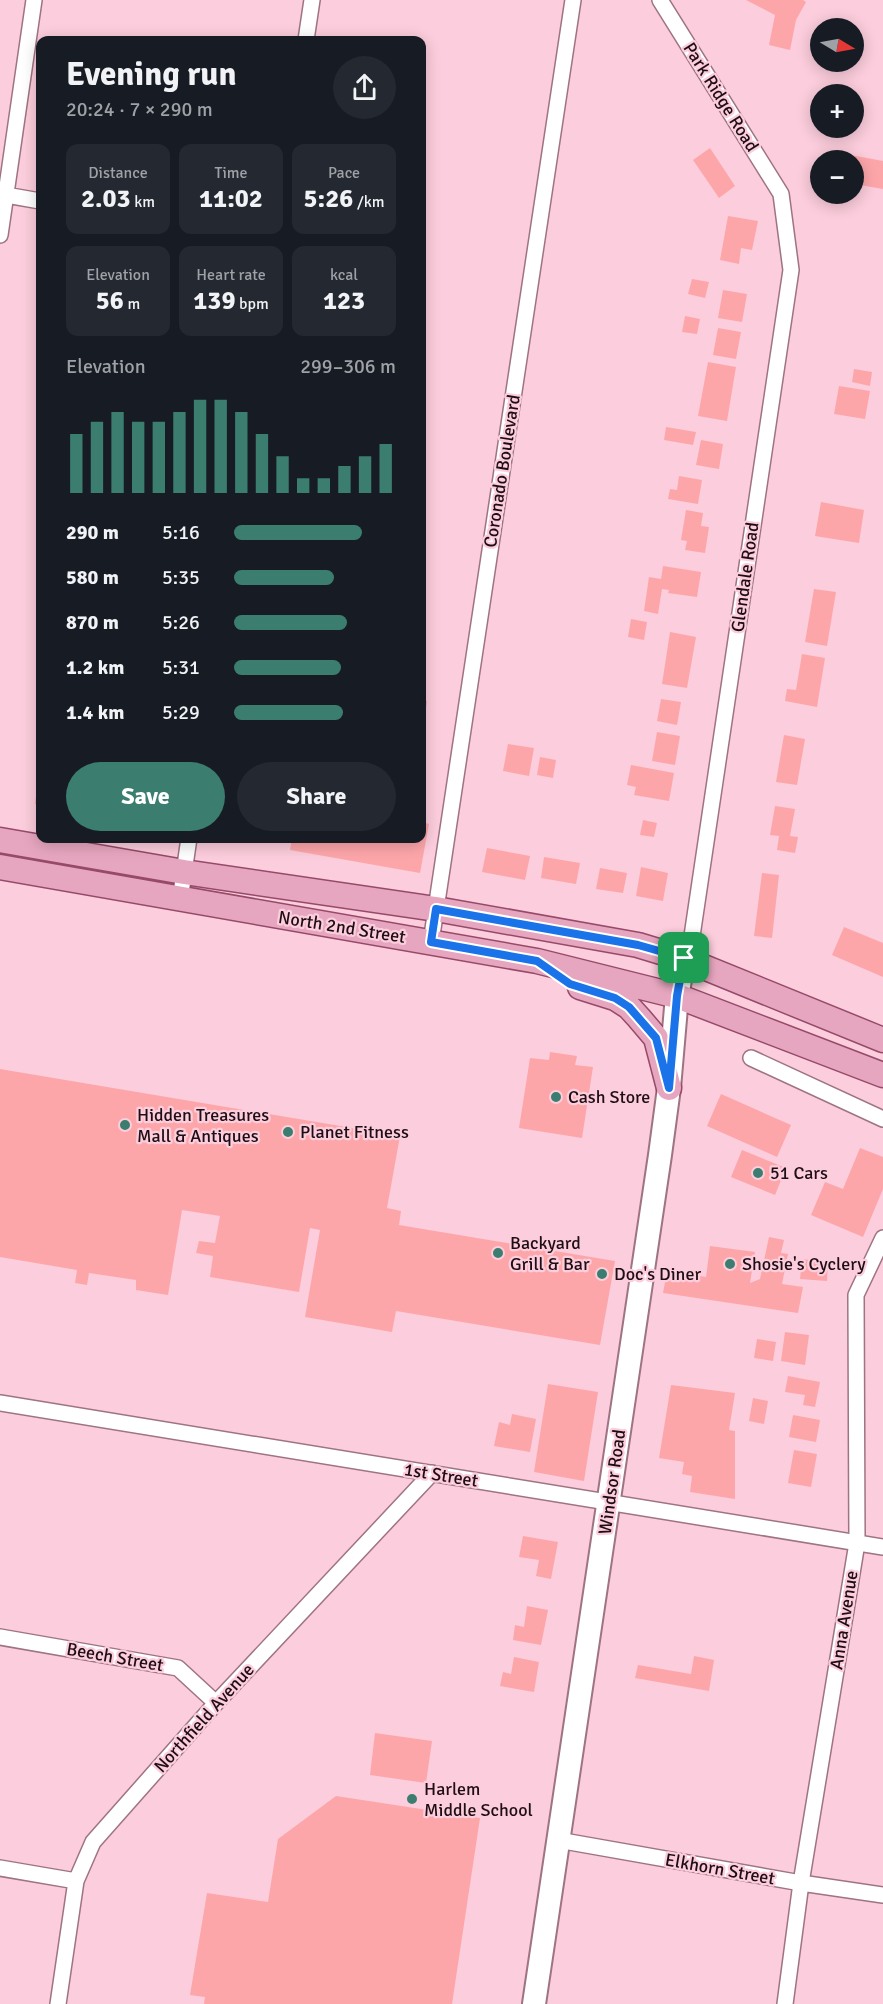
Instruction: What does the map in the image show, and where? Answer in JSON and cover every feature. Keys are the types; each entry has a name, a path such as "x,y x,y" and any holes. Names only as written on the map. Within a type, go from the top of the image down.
{"main road":[{"name":"North 2nd Street","path":"0,840 184,872 436,909 638,945 684,958 883,1040"},
{"name":"North 2nd Street","path":"0,867 537,961 677,996 883,1075"},
{"path":"537,961 570,984 615,998 629,1007 656,1038 669,1088"}],"street":[{"path":"0,235 3,195 34,0"},
{"path":"307,36 312,0"},
{"name":"Coronado Boulevard","path":"431,942 573,0"},
{"name":"Park Ridge Road","path":"660,0 781,194"},
{"name":"Glendale Road","path":"684,958 692,936 791,270 781,194"},
{"path":"3,195 36,200"},
{"path":"180,900 188,843"},
{"name":"Windsor Road","path":"534,2004 669,1088 677,996 684,958"},
{"path":"751,1058 883,1119"},
{"name":"Anna Avenue","path":"785,2004 801,1883 857,1543 856,1295 883,1238"},
{"name":"1st Street","path":"0,1402 883,1547"},
{"name":"Northfield Avenue","path":"57,2004 76,1881 93,1842 216,1703 432,1473"},
{"name":"Beech Street","path":"0,1637 178,1668 216,1703"},
{"name":"Elkhorn Street","path":"558,1840 801,1883 883,1895"},
{"path":"0,1868 76,1881"}],"building":[{"path":"746,0 803,0 806,2 796,20 790,50 769,45 775,15"},
{"path":"710,148 735,186 719,198 693,160"},
{"path":"864,157 883,161 883,189 864,186"},
{"path":"728,216 758,221 752,250 741,248 739,264 720,260"},
{"path":"692,279 709,282 705,298 688,294"},
{"path":"723,290 747,294 742,322 718,318"},
{"path":"685,316 700,319 697,334 682,332"},
{"path":"718,328 741,332 736,359 713,355"},
{"path":"708,362 736,367 727,421 698,416"},
{"path":"854,369 872,372 870,386 852,382"},
{"path":"839,386 870,391 865,419 834,414"},
{"path":"666,427 696,432 693,445 664,440"},
{"path":"701,440 723,444 719,469 696,465"},
{"path":"679,476 702,480 698,504 668,499 670,489 677,490"},
{"path":"821,502 864,510 859,543 815,536"},
{"path":"686,510 703,513 701,526 709,527 705,553 685,550 687,541 681,540"},
{"path":"663,566 701,572 697,597 668,593 669,590 662,589 658,614 644,611 649,577 661,579"},
{"path":"814,589 836,592 827,646 805,642"},
{"path":"631,619 647,622 644,640 628,637"},
{"path":"670,632 696,637 687,688 662,684"},
{"path":"802,654 825,658 817,707 785,701 787,689 796,690"},
{"path":"661,699 681,702 677,725 657,721"},
{"path":"657,732 680,736 675,765 652,761"},
{"path":"784,735 805,739 797,785 776,782"},
{"path":"508,744 534,748 529,776 503,771"},
{"path":"540,757 556,760 553,778 537,775"},
{"path":"631,765 674,773 669,801 634,795 636,787 627,785"},
{"path":"775,806 795,809 790,836 798,837 795,853 777,850 779,836 770,835"},
{"path":"643,820 657,823 654,837 640,835"},
{"path":"426,823 429,824 426,840"},
{"path":"291,843 426,843 420,873 290,850"},
{"path":"487,848 530,856 525,880 482,872"},
{"path":"544,857 580,863 576,884 541,878"},
{"path":"641,867 668,873 663,901 636,896"},
{"path":"600,868 627,873 623,893 596,889"},
{"path":"762,873 779,875 772,938 754,936"},
{"path":"844,927 883,943 883,977 832,955"},
{"name":"Cash Store","path":"550,1052 577,1056 575,1065 593,1067 582,1138 519,1128 530,1058 549,1060"},
{"path":"0,1069 400,1136 387,1208 401,1211 399,1225 615,1261 600,1345 396,1311 392,1332 305,1317 320,1230 310,1228 299,1292 210,1277 213,1256 196,1253 199,1241 215,1243 220,1216 182,1210 168,1295 136,1290 136,1280 89,1273 87,1285 75,1283 77,1270 0,1257"},
{"path":"721,1094 791,1125 777,1157 707,1126"},
{"path":"860,1148 883,1157 883,1189 863,1237 811,1215 825,1182 843,1189"},
{"name":"51 Cars","path":"742,1150 786,1168 775,1195 731,1177"},
{"path":"769,1237 784,1240 781,1253 788,1254 782,1284 803,1287 798,1313 663,1293 667,1271 706,1277 710,1246 755,1252 750,1283 760,1279"},
{"path":"802,1259 828,1262 827,1281 800,1279"},
{"path":"785,1332 809,1335 805,1365 781,1361"},
{"path":"757,1339 776,1342 773,1361 754,1358"},
{"path":"788,1376 820,1382 815,1407 803,1405 805,1395 785,1392"},
{"path":"548,1384 598,1392 584,1481 534,1472"},
{"path":"671,1385 735,1393 729,1430 735,1431 735,1499 690,1492 692,1476 682,1474 684,1462 659,1458"},
{"path":"753,1398 768,1401 764,1424 749,1421"},
{"path":"512,1414 536,1419 530,1452 494,1446 499,1422 510,1425"},
{"path":"793,1415 820,1420 816,1442 789,1437"},
{"path":"794,1450 817,1454 811,1487 788,1483"},
{"path":"523,1536 558,1542 551,1579 536,1576 539,1560 519,1557"},
{"path":"527,1606 548,1610 541,1645 513,1640 515,1625 524,1627"},
{"path":"694,1656 714,1660 709,1691 635,1678 638,1665 691,1674"},
{"path":"514,1657 539,1662 534,1692 500,1686 503,1672 511,1674"},
{"path":"375,1733 432,1741 426,1783 370,1775"},
{"name":"Harlem Middle School","path":"336,1796 480,1818 452,2004 204,2004 205,1997 190,1995 207,1893 268,1902 278,1839"}],"place":[{"name":"Cash Store","path":"556,1097"},
{"name":"Hidden Treasures Mall & Antiques","path":"125,1125"},
{"name":"Planet Fitness","path":"288,1132"},
{"name":"51 Cars","path":"758,1173"},
{"name":"Backyard Grill & Bar","path":"498,1253"},
{"name":"Shosie's Cyclery","path":"730,1264"},
{"name":"Doc's Diner","path":"602,1274"},
{"name":"Harlem Middle School","path":"412,1799"}],"route":[{"path":"436,909 638,945 684,958 677,996 669,1088 656,1038 629,1007 615,998 570,984 537,961 431,942 436,909"}]}
